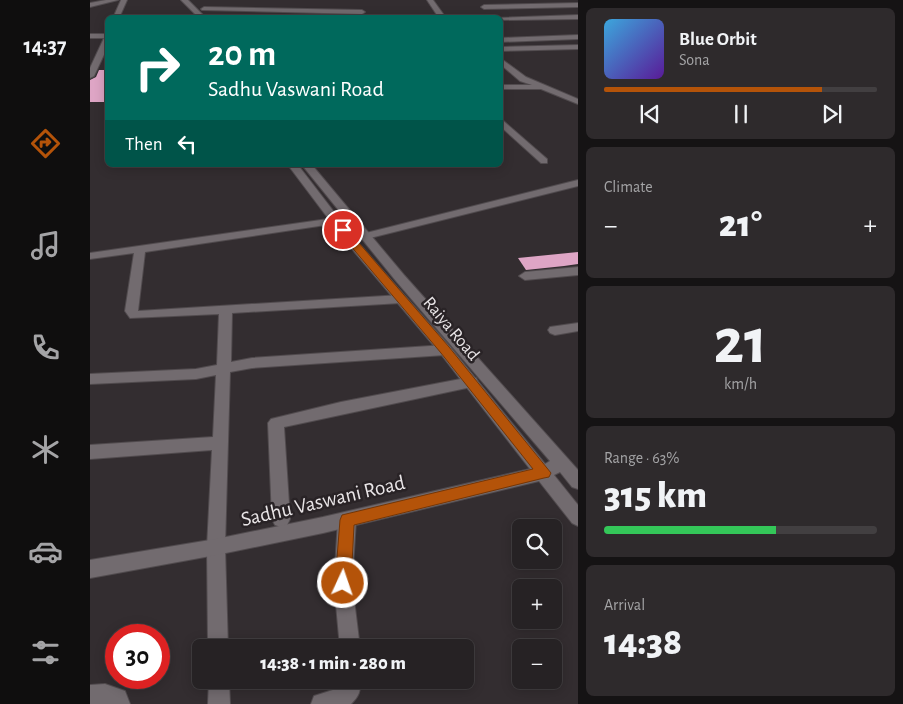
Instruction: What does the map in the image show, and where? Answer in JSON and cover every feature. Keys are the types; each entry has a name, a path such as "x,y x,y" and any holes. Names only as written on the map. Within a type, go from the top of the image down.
{"street":[{"path":"90,5 115,0"},
{"path":"117,15 124,0"},
{"path":"174,0 190,15"},
{"path":"184,0 202,13 362,12"},
{"path":"202,13 210,0"},
{"path":"430,0 440,15"},
{"path":"477,0 491,15"},
{"path":"522,0 530,8 578,9"},
{"path":"486,9 578,5"},
{"path":"503,18 578,17"},
{"path":"505,36 578,32"},
{"path":"90,36 105,37"},
{"path":"505,36 578,37"},
{"path":"503,49 578,47"},
{"path":"90,55 104,50"},
{"path":"90,75 98,66 104,50"},
{"path":"503,62 523,79 578,102"},
{"path":"503,87 544,88"},
{"path":"503,124 544,161"},
{"name":"Raiya Road","path":"294,167 350,240 445,350 578,518"},
{"name":"Raiya Road","path":"309,167 364,236 578,482"},
{"path":"350,240 578,183"},
{"path":"90,256 335,221"},
{"path":"140,249 132,311 135,315 401,299"},
{"path":"525,276 578,271"},
{"path":"218,639 216,547 226,309"},
{"path":"555,330 578,327"},
{"path":"90,379 196,374 252,362 445,350"},
{"path":"281,519 276,423 471,382"},
{"path":"90,452 221,443"},
{"name":"Sadhu Vaswani Road","path":"90,569 216,547 347,520 544,473 562,463"},
{"path":"347,520 343,583 349,639"},
{"path":"219,689 219,704"},
{"path":"322,704 343,697 350,689"},
{"path":"90,696 104,695 116,699 120,704"}],"building":[{"path":"99,70 105,70 105,102 90,102 90,80 96,77"},
{"path":"578,252 578,264 526,270 518,258"}],"route":[{"path":"343,230 445,350 544,473 347,520 343,583"}]}
